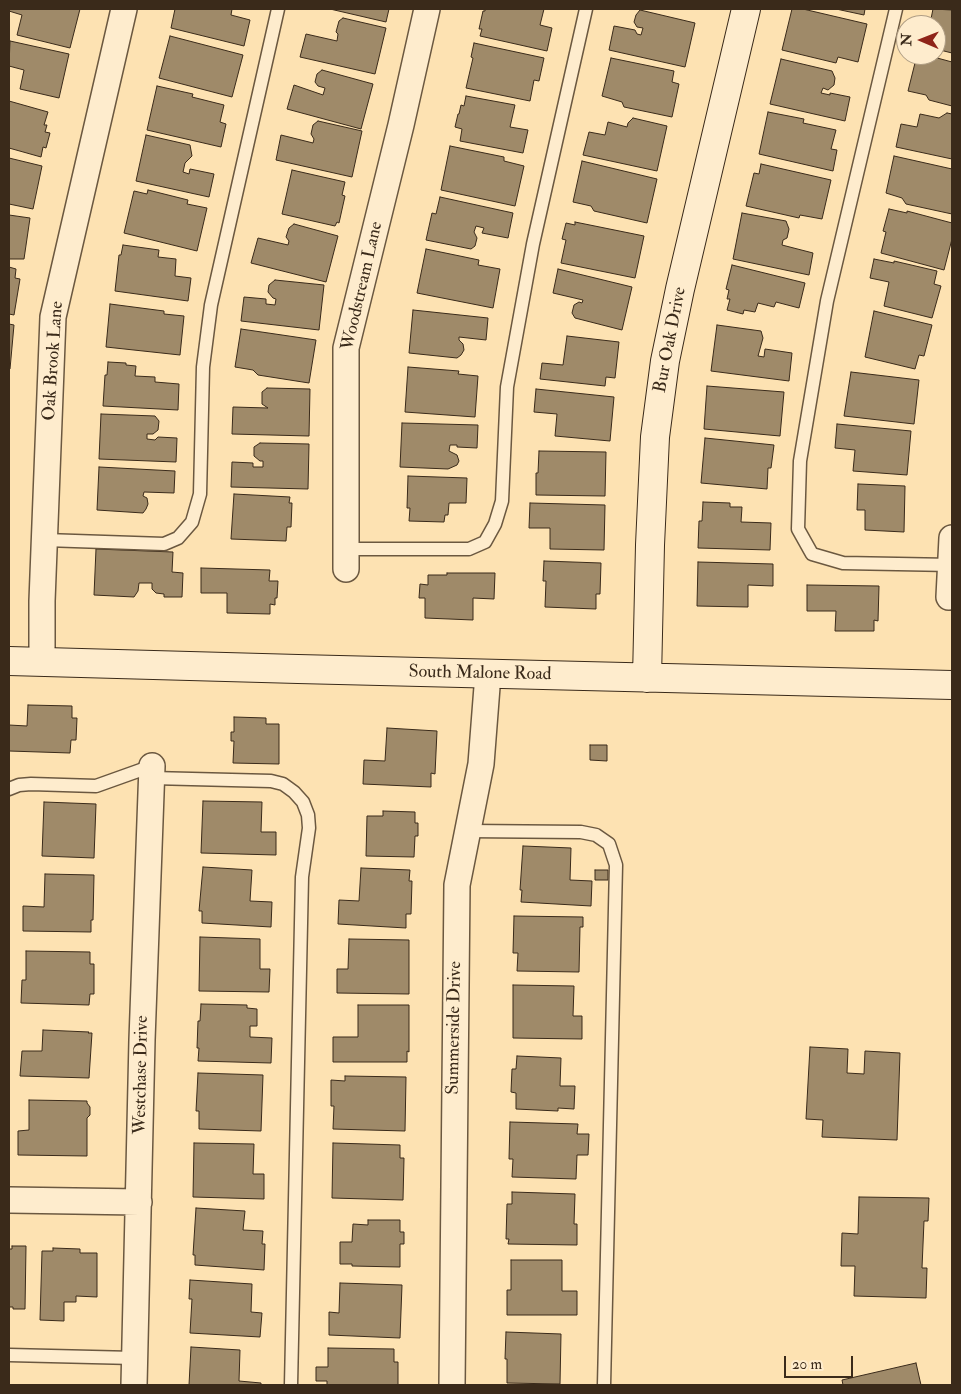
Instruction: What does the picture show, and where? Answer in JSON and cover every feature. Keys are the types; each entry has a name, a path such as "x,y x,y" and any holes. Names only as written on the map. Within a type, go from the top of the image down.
{"street":[{"name":"Oak Brook Lane","path":"42,662 53,317 124,9"},
{"name":"Woodstream Lane","path":"346,559 346,348 401,125 427,9"},
{"name":"Bur Oak Drive","path":"647,678 655,437 664,361 746,9"},
{"path":"949,597 952,538"},
{"name":"South Malone Road","path":"9,660 488,674 952,684"},
{"name":"Summerside Drive","path":"452,1385 457,885 481,764 488,674"},
{"name":"Westchase Drive","path":"134,1385 142,1040 152,772"},
{"path":"9,1200 139,1202"}],"lane":[{"path":"45,540 164,544 178,538 192,522 200,494 203,367 211,305 278,9"},
{"path":"346,559 469,549 485,542 495,524 502,501 506,387 533,244 586,9"},
{"path":"896,9 827,301 800,461 798,529 812,554 843,562 952,565"},
{"path":"9,790 18,785 31,784 96,786 152,772 271,781 283,784 303,802 308,814 309,828 302,877 291,1385"},
{"path":"468,831 581,832 596,835 609,844 616,865 604,1385"},
{"path":"9,1356 134,1358"}],"building":[{"path":"9,9 80,9 70,48 17,35 22,15 9,11"},
{"path":"175,9 232,9 231,15 250,20 244,46 171,28"},
{"path":"330,9 389,9 386,22"},
{"path":"485,9 544,9 540,25 552,28 547,51 480,36 482,29 479,29"},
{"path":"792,9 803,9 867,24 858,62 838,57 836,63 782,50"},
{"path":"836,9 865,9 864,15"},
{"path":"933,9 952,10 952,53 946,52 946,15 932,15"},
{"path":"640,10 695,23 685,67 609,50 614,26 635,30 637,34 641,35 643,28 637,27 634,22"},
{"path":"343,18 386,28 375,74 300,57 306,34 337,41 338,34 336,32 339,21"},
{"path":"170,36 243,55 232,97 159,78"},
{"path":"10,41 69,54 59,98 20,89 24,70 9,66"},
{"path":"474,43 544,58 539,81 534,80 530,101 466,88 473,58 471,57"},
{"path":"611,58 674,71 672,82 679,84 672,117 624,107 622,102 602,96"},
{"path":"781,59 832,71 835,78 834,85 828,90 823,88 821,93 850,97 845,121 770,104"},
{"path":"946,60 952,62 952,106 929,100 926,95 908,91 914,65 946,65"},
{"path":"322,70 373,84 361,129 287,109 294,85 323,95 325,88 318,86 315,82 317,74"},
{"path":"157,86 193,94 192,97 224,105 220,122 226,124 221,147 147,130"},
{"path":"466,96 515,105 510,127 528,130 523,153 460,141 462,129 455,127 461,105 464,106"},
{"path":"9,101 48,112 44,125 47,125 45,132 50,133 46,148 43,147 41,157 9,148"},
{"path":"768,112 804,119 803,123 836,130 831,149 837,150 833,171 759,154"},
{"path":"947,113 952,114 952,159 896,147 901,124 917,127 920,114 939,118"},
{"path":"633,118 667,126 657,171 583,155 589,132 605,135 608,122 627,127"},
{"path":"318,121 362,131 352,177 276,160 281,135 313,143 314,139 311,134 313,125"},
{"path":"146,135 190,145 192,156 185,163 183,172 189,174 190,169 214,174 209,197 136,181"},
{"path":"450,146 504,157 504,161 524,166 515,206 441,190"},
{"path":"894,156 952,169 952,214 906,204 902,198 886,193"},
{"path":"9,158 42,166 33,209 9,204"},
{"path":"582,161 657,179 647,223 594,211 591,206 573,202"},
{"path":"761,164 831,180 822,219 800,215 799,218 746,206 754,173 759,174"},
{"path":"292,170 345,182 342,195 345,196 339,223 337,222 335,226 282,214"},
{"path":"148,190 188,200 187,204 207,208 197,251 124,233 134,191 147,194"},
{"path":"440,197 513,213 508,238 482,233 484,228 476,226 474,232 477,238 475,246 471,249 426,240 432,213 436,214"},
{"path":"889,209 907,213 907,211 952,223 952,239 944,270 881,253 886,232 883,231"},
{"path":"742,213 786,221 789,229 787,238 783,240 782,245 813,253 809,275 733,259"},
{"path":"9,215 30,218 24,259 9,259"},
{"path":"575,222 644,236 635,278 561,263 566,240 562,239 566,223 575,225"},
{"path":"294,224 338,236 326,282 251,263 258,238 288,245 289,241 286,237 289,228"},
{"path":"123,245 159,250 158,257 176,259 175,276 191,278 188,301 115,291 119,255 121,255"},
{"path":"426,249 479,260 478,265 500,269 493,308 417,293"},
{"path":"874,259 894,263 894,261 937,271 934,284 941,286 932,318 884,306 889,282 870,278"},
{"path":"732,265 805,283 799,308 776,302 774,307 758,303 755,312 744,310 743,314 727,310 730,299 727,299 729,290 726,289"},
{"path":"9,267 16,269 15,278 20,279 14,315 9,314"},
{"path":"558,269 632,287 622,330 575,318 572,313 574,305 579,302 582,303 583,300 553,293"},
{"path":"275,280 324,285 319,330 241,321 244,297 266,299 266,304 275,305 276,299 268,292 269,285"},
{"path":"110,304 164,311 164,314 184,316 180,355 106,347"},
{"path":"413,310 488,318 486,340 459,337 464,350 457,358 409,353"},
{"path":"874,311 932,325 924,356 919,355 915,369 865,357"},
{"path":"9,324 14,325 10,369 9,369"},
{"path":"717,325 761,331 763,338 758,356 764,357 765,349 792,353 789,381 711,371"},
{"path":"241,329 316,340 309,383 258,375 253,370 235,367"},
{"path":"567,336 619,342 615,378 606,377 605,386 540,379 542,363 563,365"},
{"path":"108,362 126,363 126,365 136,366 135,376 155,377 155,382 179,384 178,410 103,406 105,375 107,375"},
{"path":"408,367 459,371 458,374 478,376 475,417 405,412"},
{"path":"851,372 919,380 914,424 844,416"},
{"path":"707,386 784,392 780,436 704,429"},
{"path":"267,388 310,389 309,436 232,434 233,407 268,408 262,404 262,392"},
{"path":"536,389 614,397 610,441 555,436 557,414 534,412"},
{"path":"101,414 155,416 159,421 158,430 153,434 147,434 147,439 155,440 158,437 177,438 176,462 99,459"},
{"path":"402,423 478,425 477,448 450,445 449,451 457,455 459,461 457,465 448,469 400,467"},
{"path":"837,424 911,431 907,475 853,471 855,450 835,448"},
{"path":"705,438 774,445 771,468 768,468 767,489 701,483"},
{"path":"260,443 309,444 308,489 231,487 232,462 253,463 253,467 263,467 263,461 254,456 254,447"},
{"path":"539,451 606,452 605,496 536,495"},
{"path":"99,467 175,471 174,493 144,492 143,496 147,498 148,504 143,513 97,510"},
{"path":"408,476 467,478 466,503 449,503 448,515 445,515 444,522 409,521 410,508 407,508"},
{"path":"858,484 905,486 904,532 865,530 865,510 857,510"},
{"path":"234,494 290,497 289,503 292,503 291,527 287,527 286,541 231,539"},
{"path":"703,502 730,503 730,507 742,507 741,522 771,523 770,550 698,548 699,521 702,521"},
{"path":"530,503 605,505 604,550 550,549 550,528 529,528"},
{"path":"96,549 173,552 172,572 183,573 182,597 164,597 164,594 156,593 152,589 152,583 139,583 138,591 134,597 94,595"},
{"path":"544,561 601,563 600,594 596,594 596,609 545,607 546,581 543,581"},
{"path":"698,562 773,564 773,586 748,585 748,607 697,606"},
{"path":"201,568 270,570 269,581 278,581 277,598 275,598 275,605 270,604 270,614 227,613 227,593 201,593"},
{"path":"447,573 495,573 494,599 473,598 473,620 425,618 425,598 419,598 420,584 428,585 428,575 447,575"},
{"path":"807,585 879,586 878,621 874,620 874,631 835,631 836,611 807,611"},
{"path":"28,705 72,706 72,718 77,718 76,740 71,740 70,753 9,751 9,725 27,726"},
{"path":"234,717 266,718 266,724 279,724 279,764 233,763 234,741 231,741 231,732 234,732"},
{"path":"387,728 437,731 435,774 431,773 431,787 363,784 364,760 385,761"},
{"path":"590,745 607,745 607,761 590,760"},
{"path":"203,801 262,802 261,832 276,832 276,855 201,853"},
{"path":"44,802 96,804 94,858 42,856"},
{"path":"383,811 415,812 415,823 418,823 418,836 415,836 414,857 366,856 367,816 383,816"},
{"path":"523,846 571,848 570,880 592,881 591,906 521,902"},
{"path":"203,867 252,870 250,901 272,902 271,927 202,923 202,911 199,911"},
{"path":"361,868 410,870 409,881 412,881 411,914 406,914 406,928 338,924 339,900 359,901"},
{"path":"595,870 608,870 608,880 595,880"},
{"path":"45,874 94,875 91,932 23,931 23,906 44,907"},
{"path":"514,916 583,917 583,927 580,927 579,972 517,971 518,953 513,953"},
{"path":"200,937 260,939 260,969 270,969 269,992 199,991"},
{"path":"349,939 409,940 409,994 337,993 337,969 348,969"},
{"path":"26,951 90,952 90,964 94,964 94,994 90,994 89,1005 21,1003 22,980 26,980"},
{"path":"513,985 574,986 573,1016 582,1016 582,1039 513,1038"},
{"path":"201,1004 247,1005 247,1008 257,1009 257,1026 250,1026 250,1037 272,1038 271,1063 198,1061 198,1021 200,1021"},
{"path":"358,1005 409,1005 409,1052 407,1051 407,1062 333,1062 333,1037 358,1037"},
{"path":"43,1030 92,1033 89,1078 20,1076 22,1051 42,1051"},
{"path":"810,1047 848,1049 847,1073 864,1074 865,1051 900,1053 897,1140 822,1137 823,1120 806,1119"},
{"path":"517,1056 561,1058 560,1086 575,1086 574,1109 558,1108 558,1111 516,1109 516,1093 511,1092 512,1069 516,1069"},
{"path":"198,1073 263,1075 261,1131 199,1129 199,1111 196,1111"},
{"path":"345,1076 406,1077 405,1131 333,1129 334,1106 331,1106 331,1080 345,1081"},
{"path":"29,1100 87,1101 90,1107 90,1115 87,1118 87,1156 18,1155 18,1131 29,1130"},
{"path":"510,1122 578,1124 577,1134 589,1134 588,1155 577,1155 576,1179 512,1177 513,1159 509,1159"},
{"path":"194,1143 254,1144 253,1174 264,1174 264,1199 193,1197"},
{"path":"333,1143 400,1145 400,1158 404,1158 403,1200 332,1198"},
{"path":"512,1192 575,1194 574,1224 577,1224 577,1245 508,1244 509,1239 506,1239 507,1204 512,1204"},
{"path":"859,1197 929,1198 928,1221 924,1221 922,1268 927,1268 926,1298 854,1296 855,1266 841,1266 842,1233 858,1234"},
{"path":"196,1208 245,1211 243,1230 263,1231 262,1244 265,1244 264,1270 195,1265 195,1255 193,1255"},
{"path":"368,1220 400,1220 400,1232 404,1232 404,1244 400,1244 400,1267 340,1264 340,1242 352,1242 353,1224 368,1225"},
{"path":"12,1246 26,1246 25,1309 9,1307 9,1249 12,1249"},
{"path":"53,1248 80,1249 80,1253 97,1253 97,1297 76,1296 76,1302 64,1302 64,1321 40,1320 42,1251 53,1251"},
{"path":"511,1260 562,1260 562,1291 577,1291 577,1315 507,1315 507,1290 511,1290"},
{"path":"190,1280 252,1284 251,1312 262,1313 260,1337 190,1333 192,1299 189,1299"},
{"path":"340,1283 402,1285 400,1338 329,1335 329,1312 339,1313"},
{"path":"506,1332 561,1334 560,1384 507,1383 507,1359 505,1359"},
{"path":"191,1347 240,1350 239,1381 261,1383 261,1385 189,1385"},
{"path":"328,1348 394,1349 394,1362 398,1362 398,1385 327,1385 327,1381 316,1381 316,1367 328,1367"},
{"path":"916,1363 921,1385 843,1385 842,1380"}]}
